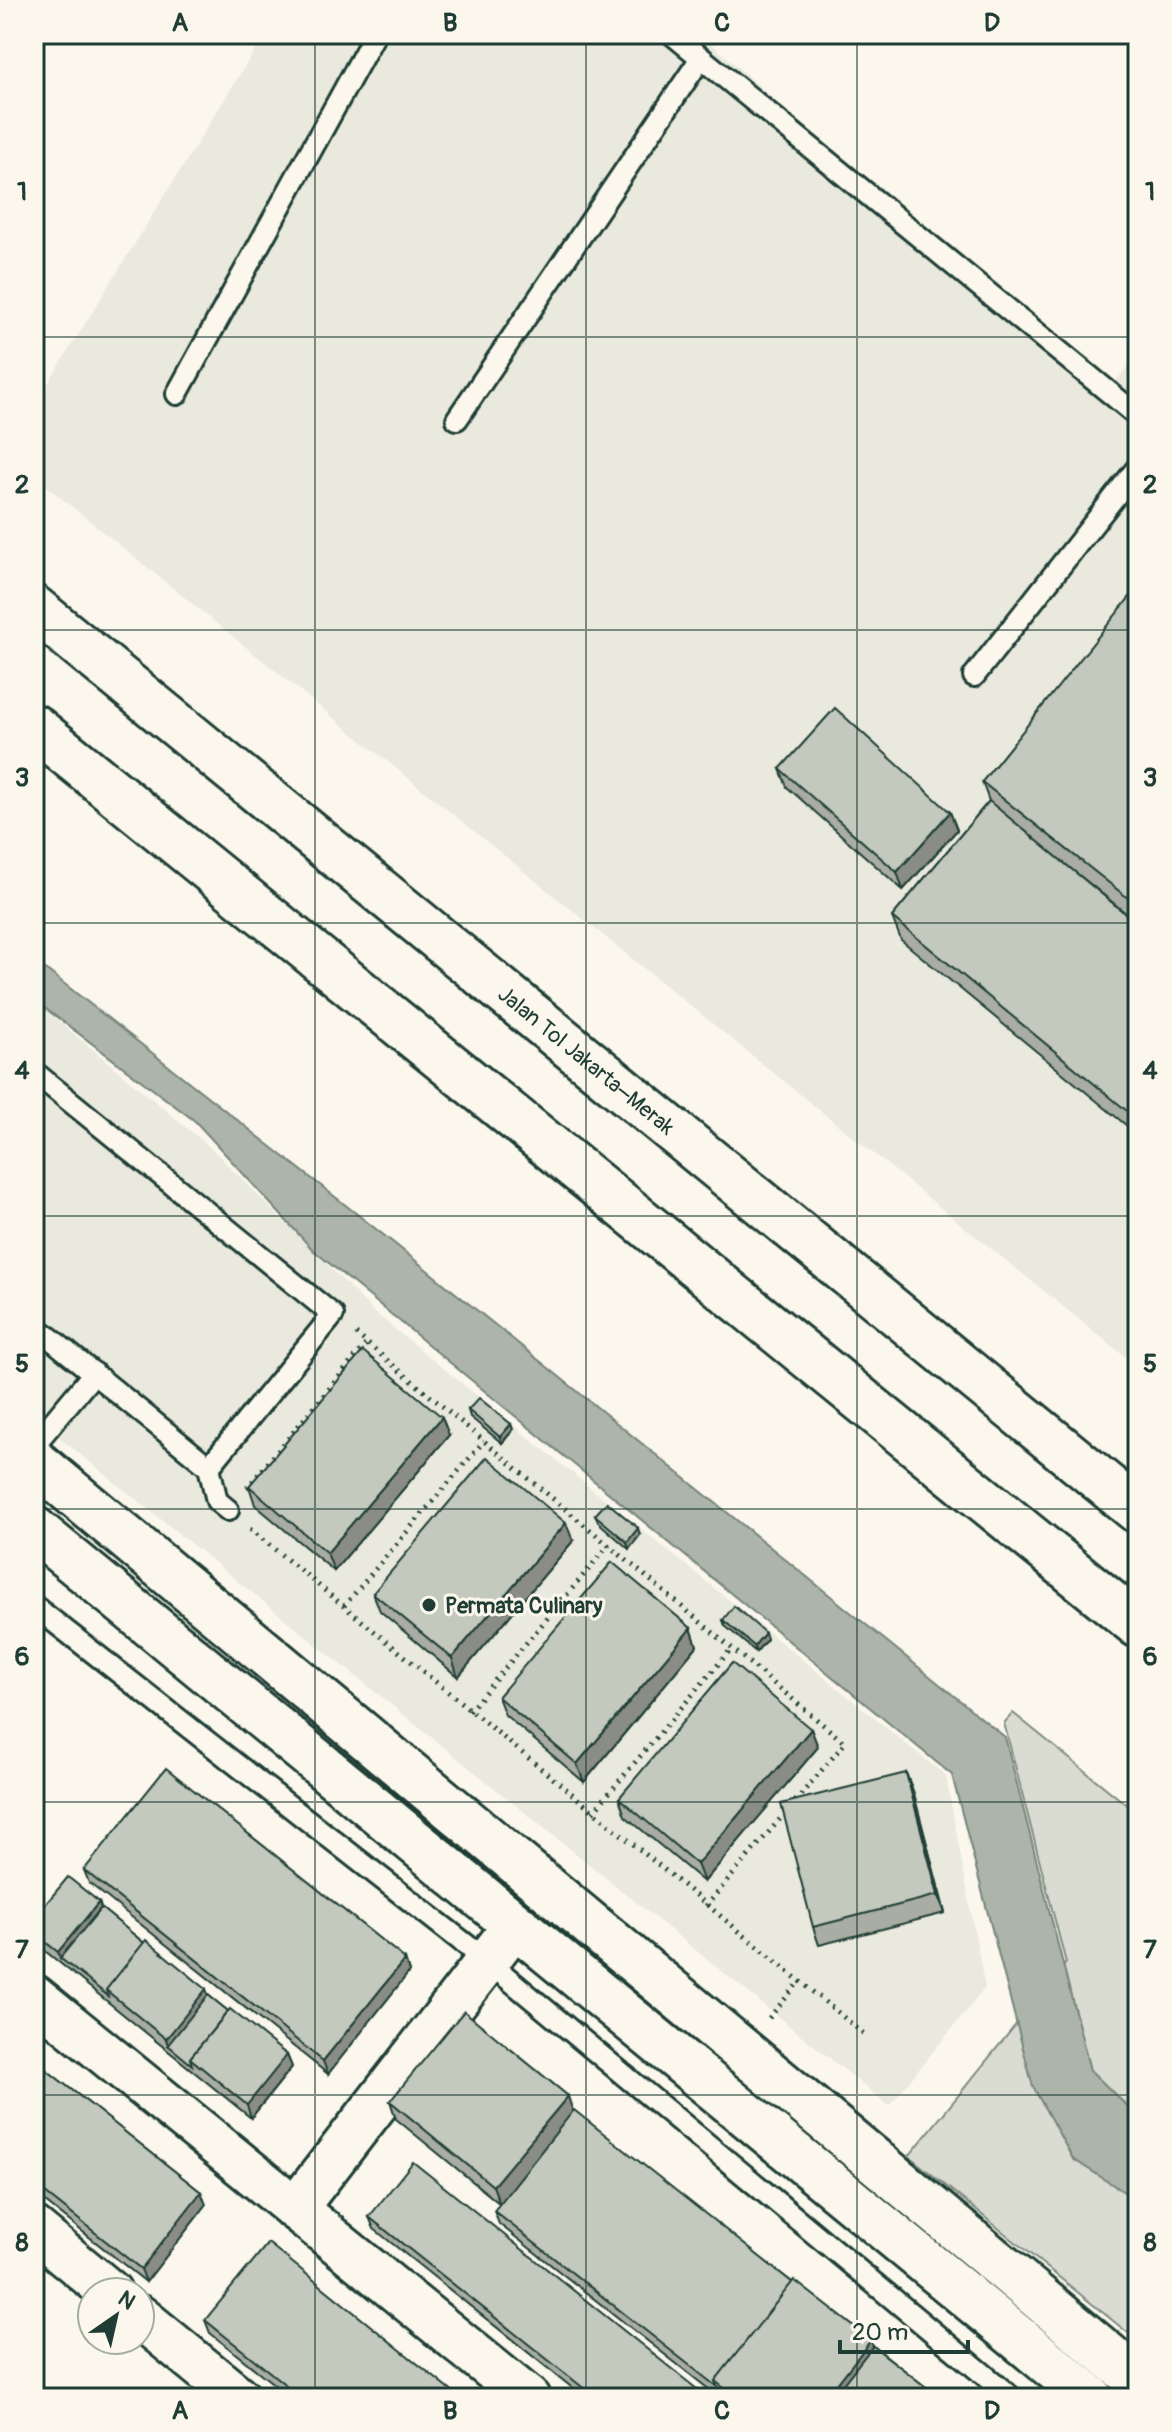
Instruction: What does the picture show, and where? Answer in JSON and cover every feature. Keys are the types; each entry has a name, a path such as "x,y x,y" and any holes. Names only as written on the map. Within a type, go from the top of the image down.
{"main road":[{"name":"Jalan Tol Jakarta–Merak","path":"34,608 1138,1511"},
{"path":"34,727 1138,1625"},
{"path":"34,1461 1138,2380"},
{"path":"34,1529 1091,2398"}],"street":[{"path":"295,2209 515,1925"},
{"path":"34,1996 528,2398"},
{"path":"34,2229 91,2276"},
{"path":"156,2330 239,2398"}],"lane":[{"path":"177,394 375,34"},
{"path":"672,34 1138,416"},
{"path":"457,419 701,58"},
{"path":"974,676 1138,467"},
{"path":"34,1072 333,1315 209,1467"},
{"path":"34,1325 209,1467 217,1501 228,1510"},
{"path":"34,1445 94,1373"},
{"path":"34,1606 487,1961 1012,2398"}],"path":[{"path":"333,1315 845,1743 706,1906"},
{"path":"367,1343 228,1510 864,2034"},
{"path":"344,1606 484,1441"},
{"path":"469,1711 609,1545"},
{"path":"593,1812 732,1648"}],"shaded area":[{"path":"265,34 701,34 1103,396 1138,355 1138,1367 34,476 34,406"},
{"path":"34,960 395,1244 1005,1737 1090,2070 1138,2117 1138,2201 1073,2159 1033,2087 952,1775 313,1250 195,1121 34,1000"},
{"path":"34,1001 211,1148 375,1313 946,1776 985,1988 889,2106 34,1417"},
{"path":"1013,1713 1138,1814 1138,2341 909,2156 1066,1963 1004,1723"}],"building":[{"path":"1138,587 1138,906 982,782"},
{"path":"835,708 950,812 897,872 780,769"},
{"path":"989,801 1138,924 1138,1120 892,917"},
{"path":"363,1351 442,1417 327,1553 249,1486"},
{"path":"479,1398 511,1424 500,1437 468,1410"},
{"path":"487,1457 566,1523 452,1658 373,1593"},
{"path":"607,1502 638,1528 627,1542 595,1515"},
{"path":"612,1562 691,1628 577,1764 498,1697"},
{"path":"734,1606 765,1633 754,1646 723,1620"},
{"path":"732,1663 811,1729 697,1864 619,1798"},
{"path":"166,1768 405,1959 323,2061 84,1870"},
{"path":"906,1773 938,1895 813,1927 781,1804"},
{"path":"68,1877 99,1902 58,1952 34,1933 34,1918"},
{"path":"101,1908 144,1943 106,1990 108,1996 60,1958"},
{"path":"146,1940 206,1989 166,2039 106,1990"},
{"path":"208,1995 228,2011 190,2058 192,2065 168,2045"},
{"path":"230,2009 287,2055 247,2105 190,2058"},
{"path":"464,2011 568,2096 493,2186 390,2101"},
{"path":"34,2060 201,2192 141,2269 34,2184"},
{"path":"574,2110 793,2283 715,2381 717,2387 494,2211"},
{"path":"413,2162 708,2398 596,2398 369,2217"},
{"path":"268,2243 460,2398 302,2398 205,2320"},
{"path":"794,2280 871,2340 826,2398 737,2398 715,2381"},
{"path":"873,2346 940,2398 832,2398"}],"place":[{"name":"Permata Culinary","path":"429,1605"}]}
